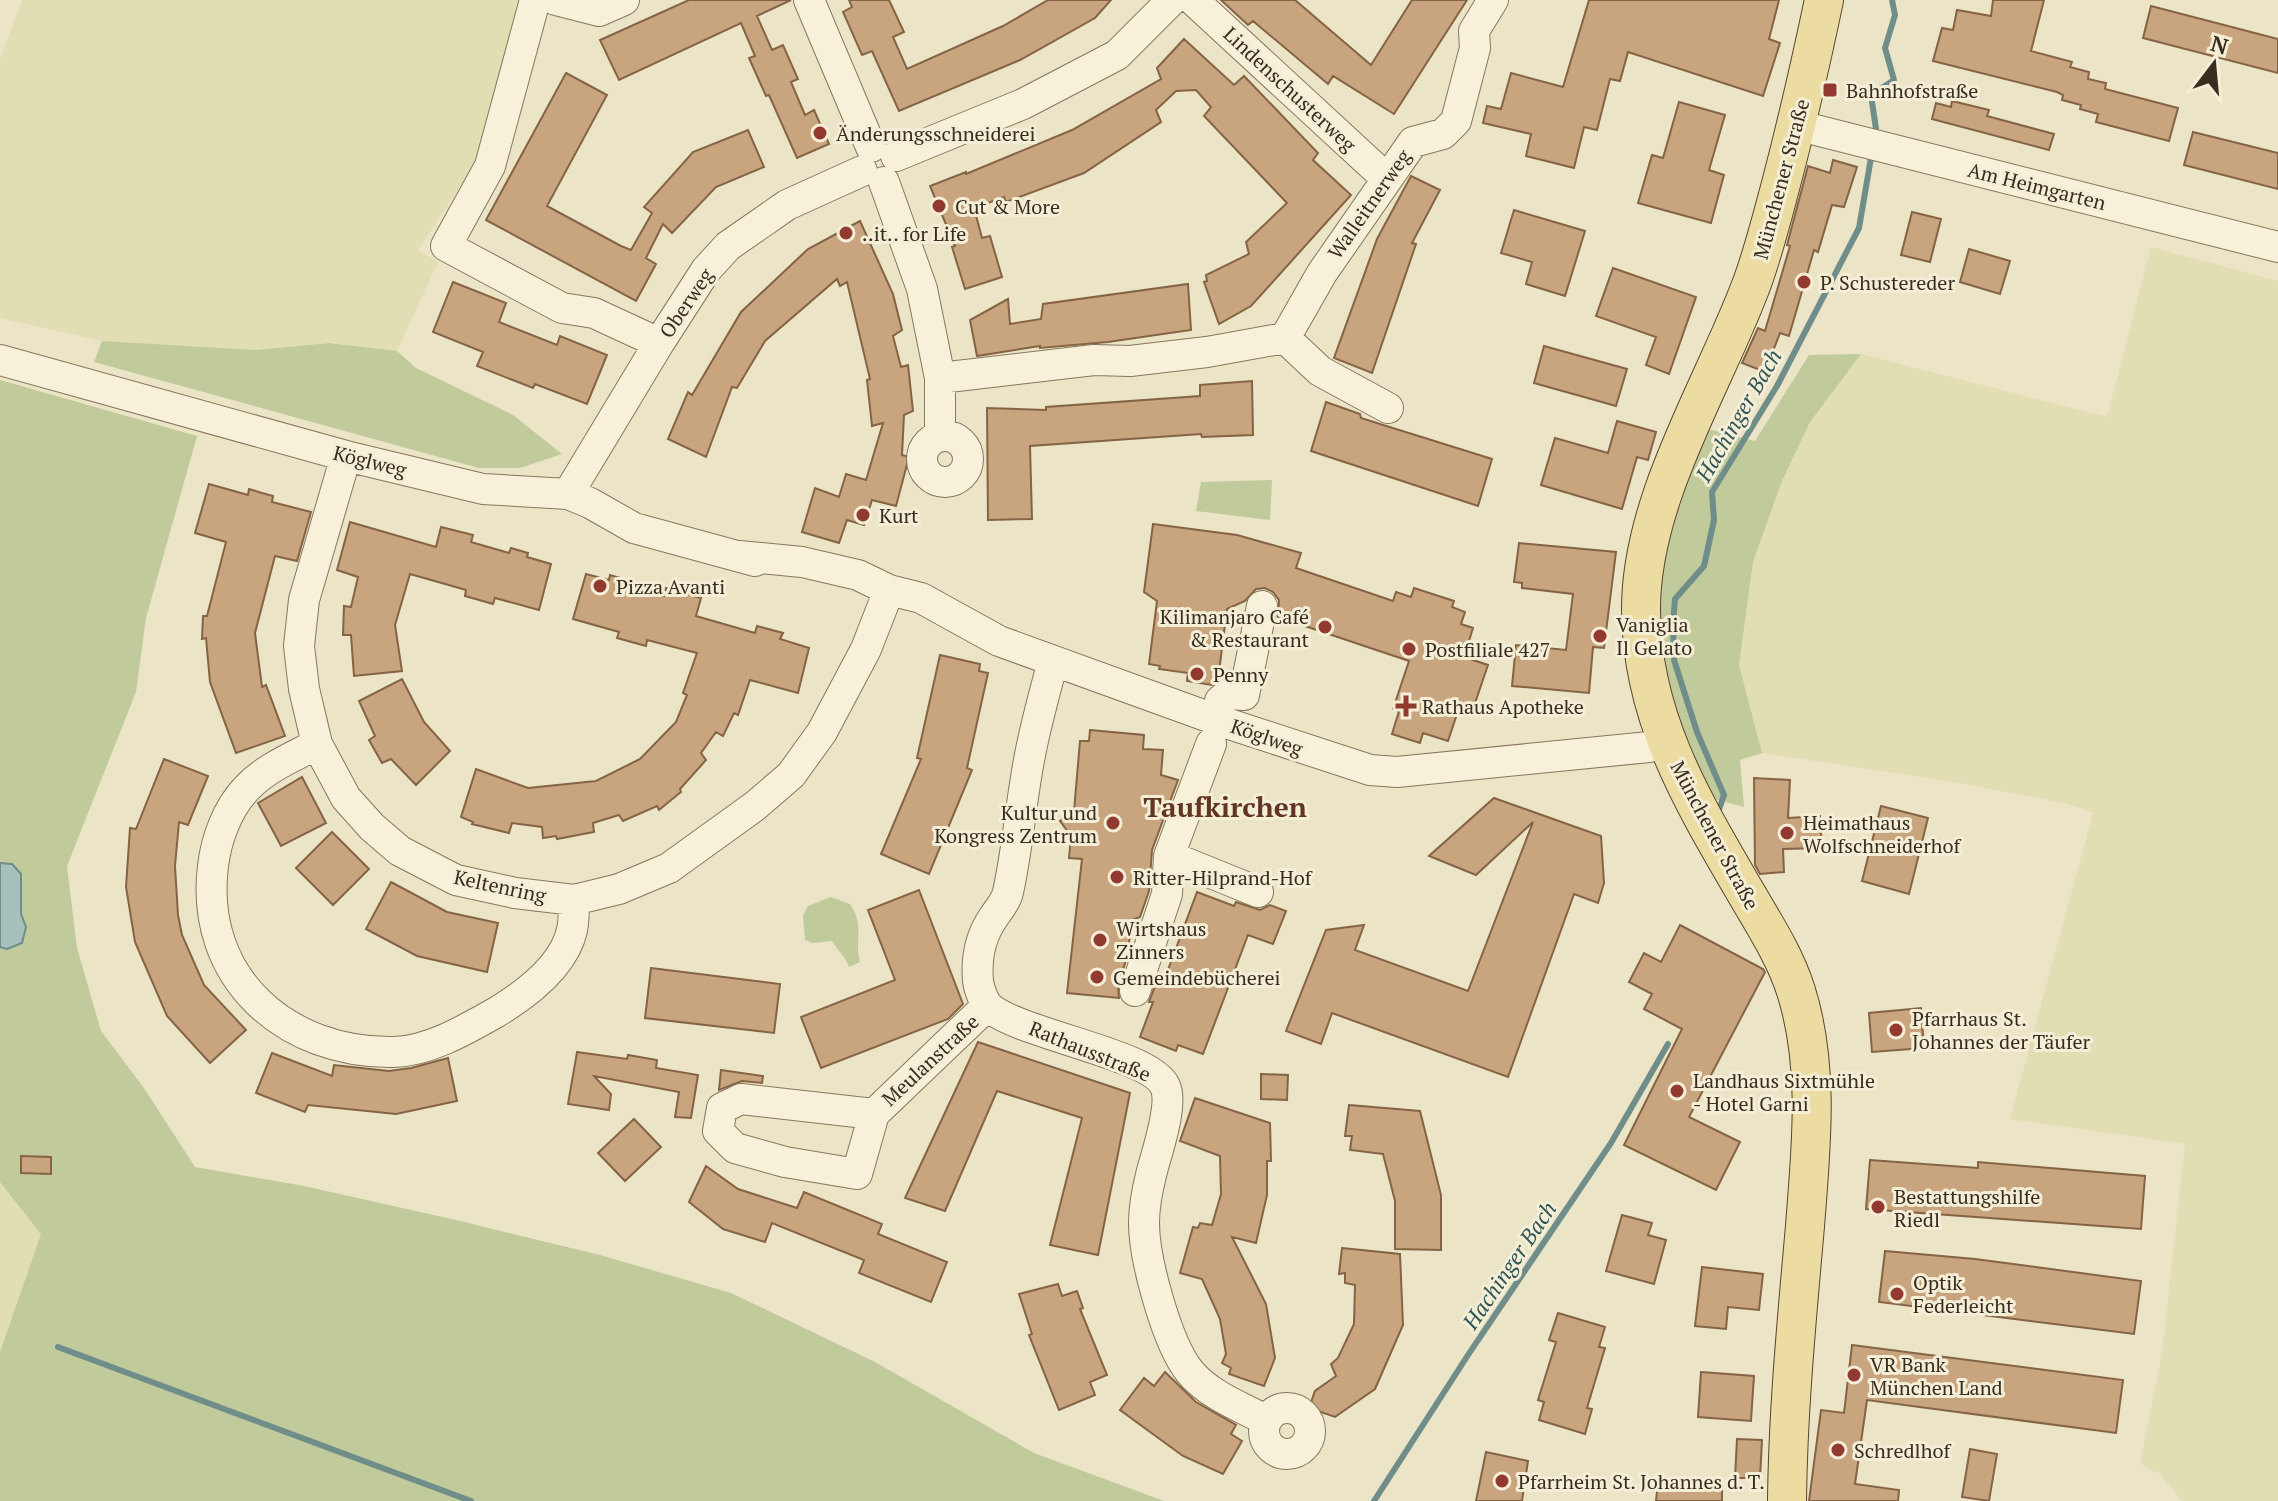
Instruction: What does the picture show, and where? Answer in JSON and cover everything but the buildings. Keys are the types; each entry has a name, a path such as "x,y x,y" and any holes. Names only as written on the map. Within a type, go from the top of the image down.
{"main road":[{"name":"Münchener Straße","path":"1787,1501 1796,1332 1811,1150 1812,1091 1808,1046 1796,989 1776,946 1687,792 1667,742 1654,708 1641,611 1642,580 1651,531 1666,486 1767,241 1824,0"}],"street":[{"path":"535,0 490,166 446,246 562,308 594,313 659,343"},
{"path":"556,0 599,11 624,0"},
{"path":"809,0 878,164 922,289 940,378 940,436"},
{"name":"Oberweg","path":"568,494 706,270 728,246 787,205 1023,104 1117,55 1172,0"},
{"name":"Lindenschusterweg","path":"1193,0 1386,178"},
{"name":"Walleitnerweg","path":"1285,338 1322,273 1413,142 1443,134 1456,121 1475,48 1474,31 1493,0"},
{"name":"Am Heimgarten","path":"1796,125 2278,247"},
{"path":"940,378 1094,360 1130,361 1176,356 1285,338 1320,371 1388,408"},
{"name":"Köglweg","path":"0,360 346,456 483,489 568,494 634,528 860,592 889,590 921,598 999,641 1333,760 1385,772 1649,747 1667,742"},
{"name":"Keltenring","path":"346,456 304,600 299,646 304,689 317,744 346,798 372,827 400,851 456,880 515,893 574,900 619,889 669,868 791,775 822,732 866,649 889,590"},
{"path":"1220,701 1228,694 1244,695 1262,606"},
{"path":"987,1006 978,983 979,945 1008,897 1029,757 1053,661"},
{"path":"317,744 268,770 245,790 221,832 211,882 211,913 229,965 244,989 288,1027 324,1043 349,1048 395,1052 435,1043 499,1010 551,968 563,952 572,931 574,900"},
{"path":"1135,991 1167,894 1183,858 1211,744"},
{"path":"1183,858 1258,892"},
{"name":"Meulanstraße","path":"874,1114 741,1099 722,1108 718,1131 735,1148 785,1162 857,1174 874,1114 987,1006"},
{"name":"Rathausstraße","path":"987,1006 1006,1018 1150,1071 1165,1084 1166,1114 1146,1195 1144,1223 1146,1253 1161,1306 1189,1371 1208,1388 1266,1420"}],"shaded area":[{"path":"22,0 520,0 477,161 418,250 438,262 397,351 329,343 256,350 102,341 0,318 0,59"},
{"path":"2151,247 2278,281 2278,1501 2182,1501 2160,1474 2140,1464 2162,1354 2185,1144 2010,1119 2093,813 2068,804 1954,782 1762,753 1739,665 1753,562 1782,481 1810,422 1861,354 2107,417"},
{"path":"0,1182 41,1234 0,1352"}],"green space":[{"path":"102,341 256,350 329,343 397,351 416,368 513,415 562,454 520,468 479,468 94,362"},
{"path":"1861,354 1810,422 1782,481 1753,562 1739,665 1762,753 1740,760 1744,807 1706,797 1662,696 1653,588 1675,494 1704,428 1755,441 1809,355"},
{"path":"0,380 197,436 146,618 136,692 67,866 77,948 101,1031 144,1088 195,1167 304,1186 456,1220 600,1255 731,1293 875,1362 1034,1453 1164,1501 0,1501 0,1352 41,1234 0,1182"},
{"path":"1272,480 1270,520 1196,511 1201,482"},
{"path":"831,897 850,904 857,919 860,962 849,967 832,941 813,943 805,940 803,916 808,906"}],"water":[{"path":"0,863 12,864 21,874 21,914 26,927 22,943 7,949 0,947"}],"waterway":[{"name":"Hachinger Bach","path":"1874,137 1876,129 1871,95 1894,80 1885,48 1895,15 1892,0"},
{"name":"Hachinger Bach","path":"1717,815 1724,795 1697,732 1674,660 1675,599 1704,566 1714,520 1712,492 1777,386 1859,228 1872,152"},
{"name":"Hachinger Bach","path":"1374,1501 1611,1143 1668,1044"},
{"path":"58,1347 471,1501"}],"place":[{"name":"Bahnhofstraße","path":"1830,90"},
{"name":"Änderungsschneiderei","path":"820,133"},
{"name":"Cut & More","path":"939,206"},
{"name":"..it.. for Life","path":"846,233"},
{"name":"P. Schustereder","path":"1804,282"},
{"name":"Kurt","path":"863,515"},
{"name":"Pizza Avanti","path":"600,586"},
{"name":"Kilimanjaro Café & Restaurant","path":"1325,627"},
{"name":"Vaniglia Il Gelato","path":"1600,636"},
{"name":"Postfiliale 427","path":"1409,649"},
{"name":"Penny","path":"1197,674"},
{"name":"Rathaus Apotheke","path":"1406,706"},
{"name":"Kultur und Kongress Zentrum","path":"1113,823"},
{"name":"Heimathaus Wolfschneiderhof","path":"1787,833"},
{"name":"Ritter-Hilprand-Hof","path":"1117,877"},
{"name":"Wirtshaus Zinners","path":"1100,940"},
{"name":"Gemeindebücherei","path":"1097,977"},
{"name":"Pfarrhaus St. Johannes der Täufer","path":"1896,1030"},
{"name":"Landhaus Sixtmühle - Hotel Garni","path":"1677,1091"},
{"name":"Bestattungshilfe Riedl","path":"1878,1207"},
{"name":"Optik Federleicht","path":"1897,1294"},
{"name":"VR Bank München Land","path":"1854,1375"},
{"name":"Schredlhof","path":"1838,1450"},
{"name":"Pfarrheim St. Johannes d. T.","path":"1502,1481"}],"district":[{"name":"Taufkirchen","path":"1225,806"}]}
